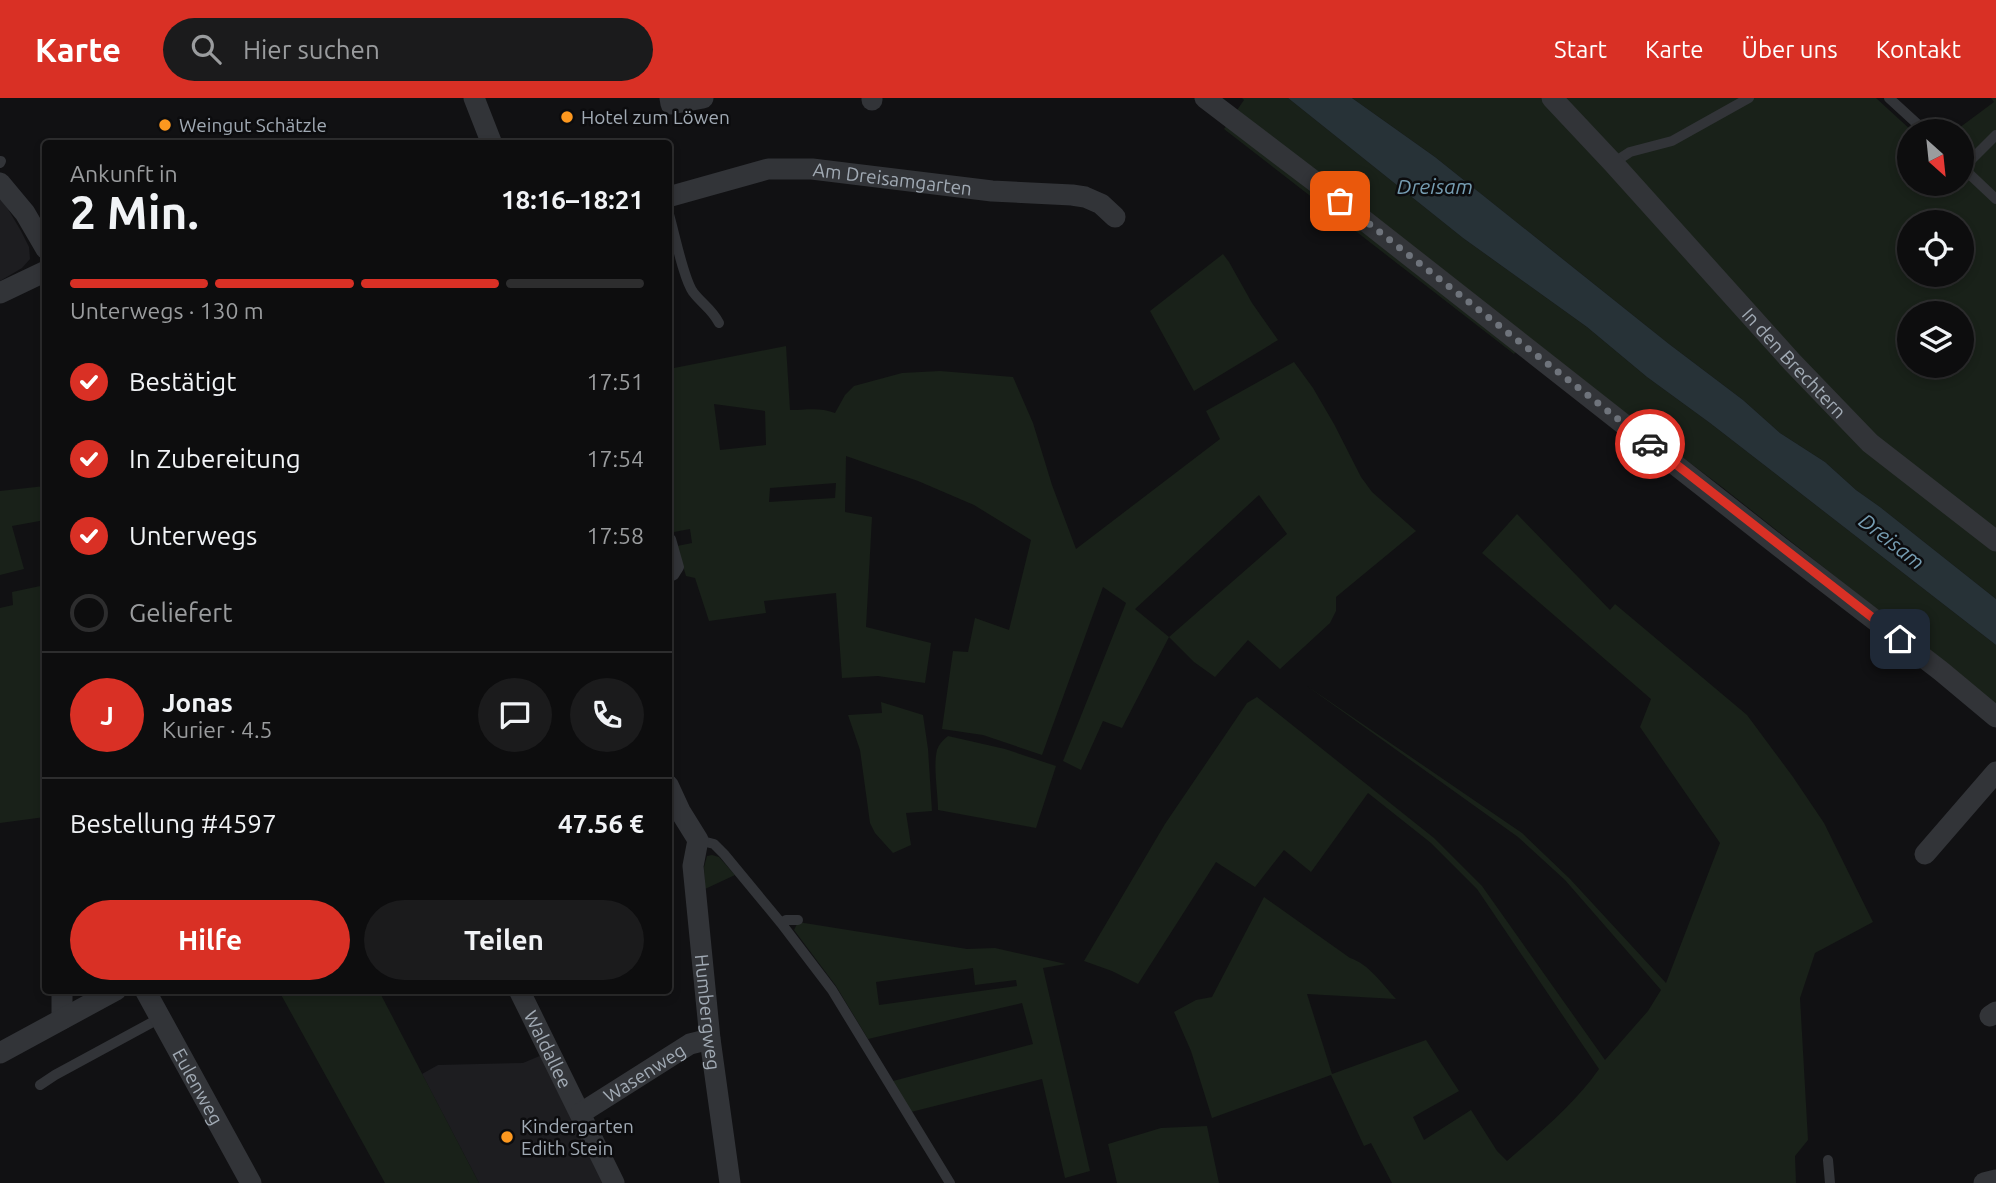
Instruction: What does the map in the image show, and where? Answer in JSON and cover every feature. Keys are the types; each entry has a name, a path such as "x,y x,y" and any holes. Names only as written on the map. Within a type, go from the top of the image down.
{"street":[{"path":"474,98 490,140"},
{"path":"670,98 671,103 703,98"},
{"path":"1205,98 1941,671 1996,717"},
{"name":"In den Brechtern","path":"1552,98 1792,362 1870,443 1996,541"},
{"name":"Am Dreisamgarten","path":"672,196 768,169 812,169 992,191 1085,197 1101,204 1115,217"},
{"path":"0,183 24,213 42,242"},
{"path":"0,293 42,278"},
{"path":"1925,854 1996,772"},
{"path":"672,794 698,840"},
{"name":"Humbergweg","path":"698,840 693,866 710,1039 730,1183"},
{"path":"62,994 62,1019"},
{"path":"0,1052 109,994"},
{"name":"Eulenweg","path":"147,994 251,1183"},
{"name":"Waldallee","path":"521,994 614,1183"},
{"name":"Wasenweg","path":"581,1113 691,1044 710,1039"},
{"path":"1984,1183 1996,1180"}],"lane":[{"path":"1613,163 1630,152 1672,141 1748,98"},
{"path":"1889,98 1912,119"},
{"path":"1974,156 1996,135"},
{"path":"1974,179 1996,199"},
{"path":"672,224 693,292 713,312 719,323"},
{"path":"672,543 678,567 672,576"},
{"path":"698,840 714,844 724,854 832,990 950,1183"},
{"path":"781,923 798,920"},
{"path":"40,1086 55,1075 160,1018"},
{"path":"1828,1160 1830,1183"}],"shaded area":[{"path":"1242,98 1288,98 1463,238 1587,327 1647,377 1996,645 1996,704 1722,487 1526,340 1514,354 1224,129 1244,100"},
{"path":"1352,98 1876,98 1899,119 1897,196 1974,196 1974,119 1971,119 1994,102 1991,98 1996,98 1996,599 1856,490 1825,462 1780,433 1743,400 1435,157"},
{"path":"0,198 29,247 30,259 22,268 0,281"},
{"path":"1223,254 1278,340 1194,391 1150,311"},
{"path":"786,346 790,410 818,409 835,413 845,395 854,386 902,373 940,371 1013,377 1033,423 1076,549 1220,439 1206,411 1294,362 1334,424 1361,477 1372,492 1416,531 1336,597 1336,611 1330,623 1280,669 1248,640 1215,677 1194,662 1169,637 1122,728 1103,721 1081,770 1063,761 1126,603 1103,587 1042,755 983,735 942,729 953,651 968,652 975,618 1009,630 1031,540 974,505 918,481 846,456 845,512 872,517 866,627 931,643 925,683 878,676 842,678 836,593 764,601 766,613 709,621 695,578 686,576 677,546 692,543 690,529 674,532 672,368","holes":["714,404 765,411 766,445 720,450","836,483 835,498 769,502 770,488","1259,495 1287,534 1169,637 1135,609"]},
{"path":"42,486 42,521 12,526 24,569 0,575 0,491"},
{"path":"1517,514 1610,610 1615,604 1747,715 1824,823 1873,922 1815,953 1800,998 1808,1140 1795,1156 1796,1183 1392,1183 1371,1143 1364,1146 1331,1075 1212,1118 1191,1051 1174,1012 1196,1000 1212,997 1264,897 1363,965 1396,999 1307,994 1332,1074 1426,1040 1459,1091 1413,1117 1424,1140 1471,1110 1497,1151 1507,1161 1567,1107 1599,1069 1477,889 1431,843 1368,793 1311,872 1284,850 1255,887 1216,862 1138,984 1084,961 1165,824 1247,703 1257,697 1434,838 1482,886 1605,1060 1648,1011 1661,990 1565,880 1518,837 1307,686 1522,833 1570,879 1666,983 1720,843 1640,727 1651,699 1482,553"},
{"path":"42,586 42,817 0,823 0,608 13,605 12,592"},
{"path":"881,702 923,715 928,749 932,811 906,813 911,845 893,853 875,833 870,823 860,750 848,715 882,713"},
{"path":"948,736 1005,749 1056,766 1036,828 938,810 936,757 939,746"},
{"path":"707,856 719,857 735,875 705,889 704,867"},
{"path":"798,922 967,949 995,948 1066,964 1043,968 1090,1171 1065,1178 1042,1079 911,1112 893,1081 1033,1044 1022,1003 868,1039 836,986 794,930","holes":["973,968 975,985 1016,980 1017,986 879,1005 876,982"]},
{"path":"281,994 381,994 479,1183 385,1183"},
{"path":"542,1055 606,1183 479,1183 422,1074 438,1065 523,1063"},
{"path":"1207,1126 1219,1183 1117,1183 1108,1144 1161,1128"}],"water":[{"name":"Dreisam","path":"1288,98 1352,98 1435,157 1743,400 1780,433 1825,462 1856,490 1996,599 1996,645 1647,377 1587,327 1463,238"}],"way so far":[{"path":"1340,201 1650,444"}],"place":[{"name":"Hotel zum Löwen","path":"567,117"},
{"name":"Weingut Schätzle","path":"165,125"},
{"name":"Kindergarten Edith Stein","path":"507,1137"}],"route":[{"path":"1650,444 1900,639"}]}
